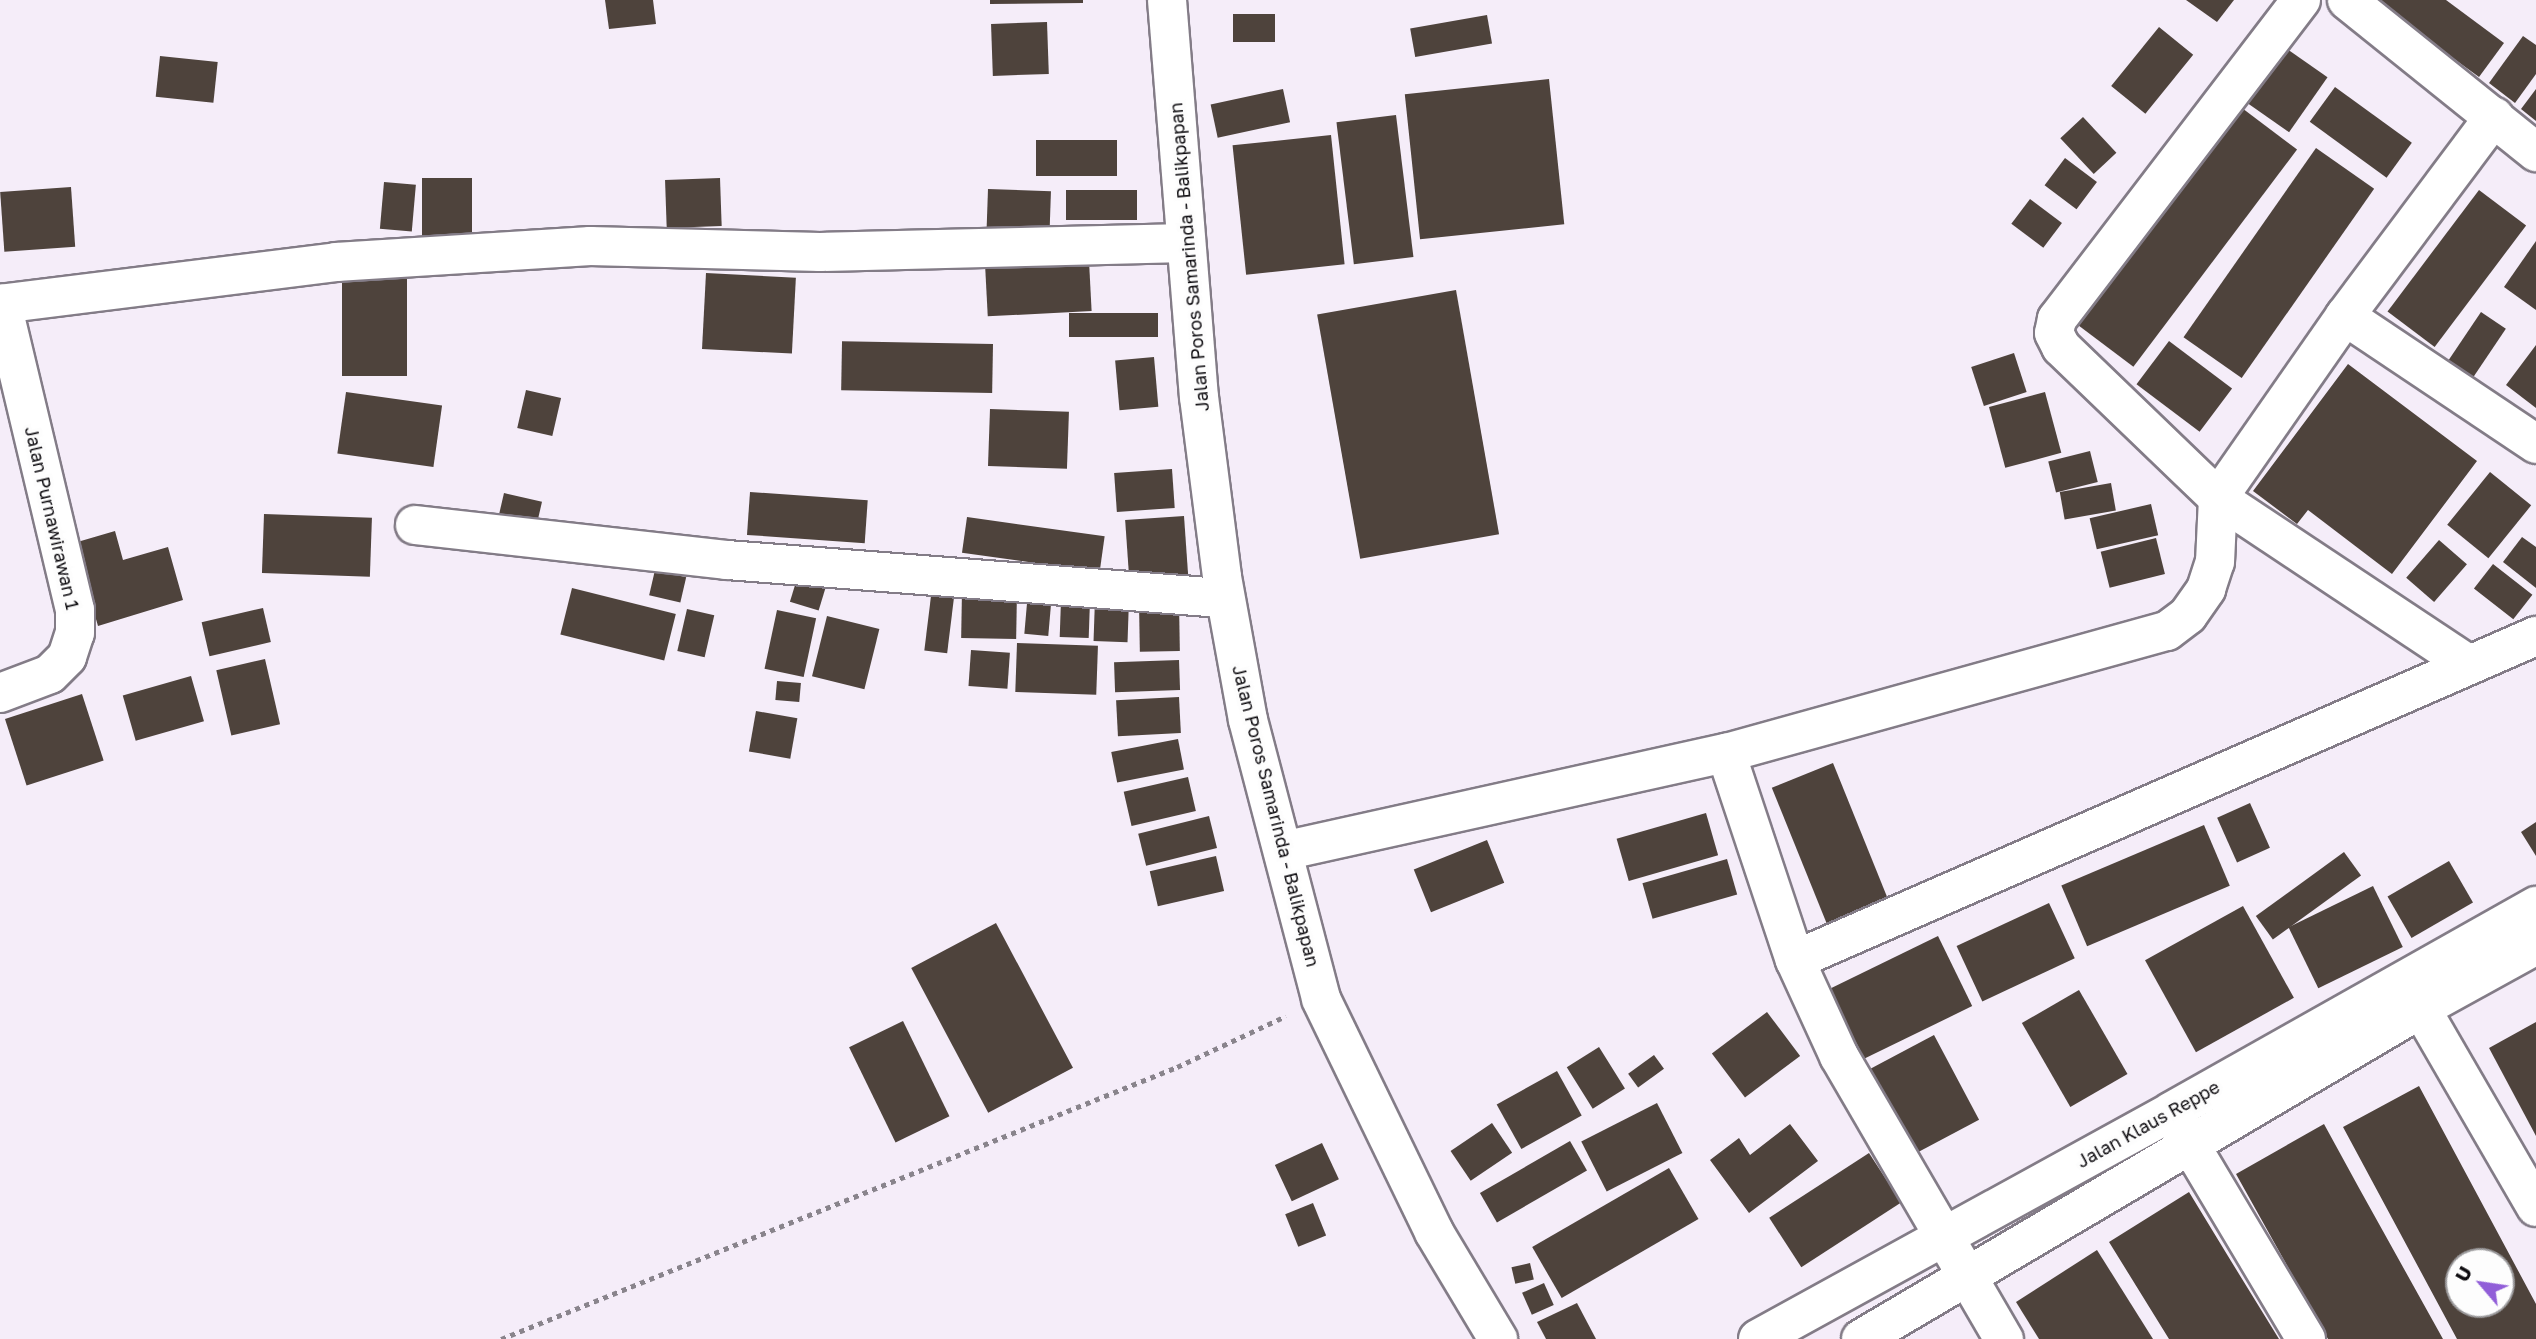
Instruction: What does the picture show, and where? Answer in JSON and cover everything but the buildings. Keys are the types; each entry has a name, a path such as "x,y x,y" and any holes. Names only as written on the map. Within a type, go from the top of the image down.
{"main road":[{"name":"Jalan Poros Samarinda - Balikpapan","path":"1167,0 1199,397 1225,598 1248,720 1321,999 1434,1233 1497,1339"},
{"path":"2301,0 2057,319 2054,332 2061,347 2218,498 2469,665"},
{"path":"2347,0 2536,152"},
{"path":"1283,850 1726,754 2167,631 2188,615 2206,589 2215,562 2218,498 2345,316 2494,117"},
{"path":"1,304 336,262 590,246 820,252 1186,243"},
{"name":"Jalan Purnawirawan 1","path":"0,693 50,674 67,657 75,633 75,610 1,304"},
{"path":"2345,316 2536,444"},
{"path":"415,525 727,561 1225,598"},
{"path":"1795,960 2536,636"},
{"path":"1726,754 1795,960 1839,1056 2004,1339"},
{"name":"Jalan Klaus Reppe","path":"1861,1339 2190,1148 2536,906"},
{"name":"Jalan Klaus Reppe","path":"1758,1339 2172,1111 2413,994 2536,944"},
{"path":"2413,994 2536,1207"},
{"path":"2172,1111 2190,1148 2306,1339"}],"path":[{"path":"501,1339 1164,1072 1321,999"}]}
